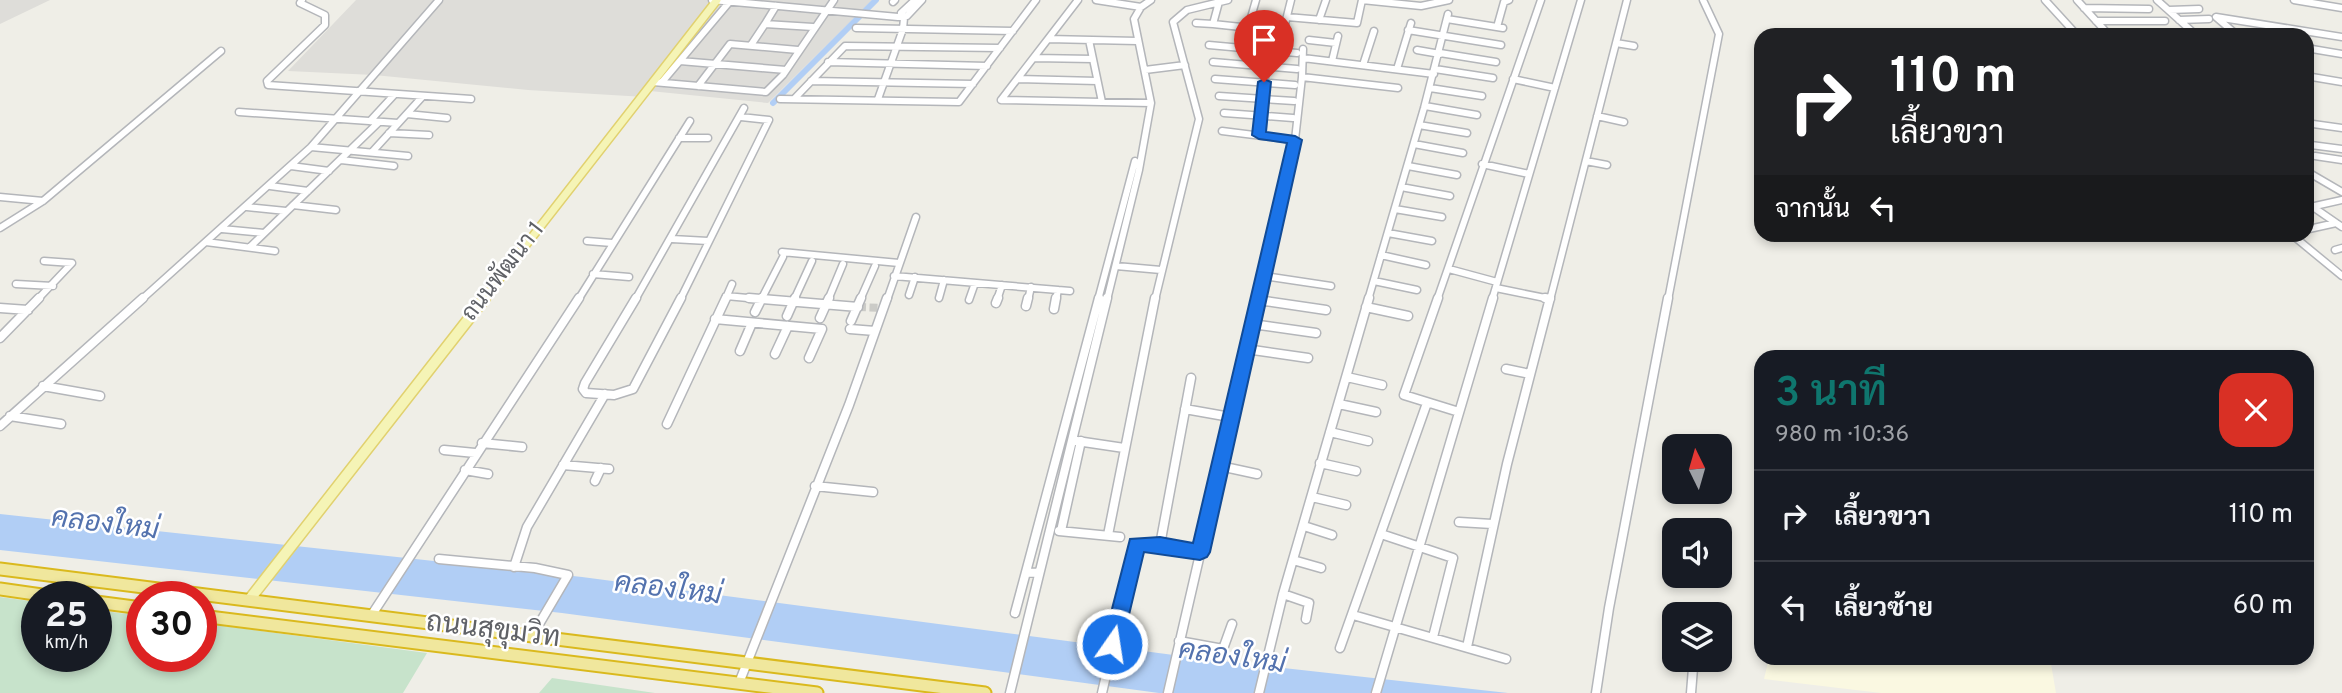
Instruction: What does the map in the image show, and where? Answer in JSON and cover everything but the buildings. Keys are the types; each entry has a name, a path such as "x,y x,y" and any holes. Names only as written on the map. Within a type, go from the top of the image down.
{"highway":[{"name":"ถนนสุขุมวิท","path":"0,569 985,693"},
{"path":"0,589 21,592"},
{"name":"ถนนสุขุมวิท","path":"217,618 817,693"}],"main road":[{"name":"ถนนพัฒนา 1","path":"248,600 657,82 715,0"}],"street":[{"path":"302,0 300,3 325,15 325,25 266,83 471,99"},
{"path":"0,426 311,147 439,0"},
{"path":"715,0 825,9"},
{"path":"748,0 900,16 922,0"},
{"path":"657,82 766,92 786,70 825,9 834,0"},
{"path":"900,16 915,0"},
{"path":"780,99 959,102 1036,0"},
{"path":"1078,0 1000,100 1151,103"},
{"path":"1096,0 1141,5 1151,0"},
{"path":"1108,535 1161,271 1199,119 1172,22 1187,10 1228,0"},
{"path":"1248,27 1256,0"},
{"path":"1196,23 1281,30 1291,0"},
{"path":"1319,20 1326,0"},
{"path":"1287,17 1357,23 1362,0 1421,6 1449,0"},
{"path":"1259,693 1283,594 1402,187 1448,17 1500,28 1504,2 1509,0"},
{"path":"1459,412 1404,395 1541,0"},
{"path":"1376,693 1581,0"},
{"path":"1467,647 1492,524 1628,0"},
{"path":"1596,693 1609,608 1719,34 1703,0"},
{"path":"2045,0 2071,28"},
{"path":"2077,0 2102,28"},
{"path":"2157,0 2188,28"},
{"path":"2294,0 2342,8"},
{"path":"657,82 680,61 730,1"},
{"path":"1213,24 1219,2"},
{"path":"1014,613 1099,313 1151,103 1147,70 1137,41 1134,19 1141,5"},
{"path":"751,45 776,6"},
{"path":"2084,8 2149,9"},
{"path":"2168,10 2200,9"},
{"path":"878,99 903,29 900,16"},
{"path":"2229,28 2216,17 2285,28"},
{"path":"2179,20 2209,19"},
{"path":"2096,21 2165,22"},
{"path":"1397,69 1411,23"},
{"path":"765,24 813,27"},
{"path":"856,28 1013,31"},
{"path":"1409,30 1501,45"},
{"path":"1363,65 1374,31"},
{"path":"2314,33 2342,37"},
{"path":"1332,61 1338,36"},
{"path":"1048,39 1137,41"},
{"path":"1089,40 1102,102"},
{"path":"1309,40 1336,43"},
{"path":"1616,43 1634,46"},
{"path":"698,86 730,44 798,50"},
{"path":"1209,45 1301,53 1332,61 1493,78"},
{"path":"794,99 845,46 1000,48"},
{"path":"2314,49 2342,54"},
{"path":"1259,135 1268,50"},
{"path":"1417,50 1496,62"},
{"path":"0,228 43,201 221,51"},
{"path":"1168,693 1295,140 1302,77 1301,53"},
{"path":"1034,58 1093,59"},
{"path":"680,61 786,70"},
{"path":"828,62 987,66"},
{"path":"1213,62 1297,69"},
{"path":"1147,70 1185,65"},
{"path":"1302,77 1398,88"},
{"path":"2314,77 2342,82"},
{"path":"1017,79 1097,81"},
{"path":"1214,79 1295,85"},
{"path":"1513,79 1555,88"},
{"path":"811,81 973,84"},
{"path":"1430,88 1482,96"},
{"path":"370,121 394,95"},
{"path":"373,151 424,96"},
{"path":"1219,96 1294,101"},
{"path":"1425,106 1477,115"},
{"path":"741,117 769,120 638,384 633,391 623,394 586,393 583,389 585,383 672,239 744,108"},
{"path":"239,112 398,123"},
{"path":"1224,113 1293,118"},
{"path":"407,114 447,118"},
{"path":"1597,116 1624,122"},
{"path":"371,616 690,121"},
{"path":"250,247 379,122"},
{"path":"2314,124 2342,128"},
{"path":"1419,125 1467,133"},
{"path":"1222,131 1295,140"},
{"path":"389,133 429,135"},
{"path":"679,138 708,138"},
{"path":"1414,144 1463,153"},
{"path":"2314,145 2342,149"},
{"path":"311,147 408,156"},
{"path":"2315,156 2342,160"},
{"path":"341,159 394,166"},
{"path":"1586,161 1607,165"},
{"path":"1482,164 1529,174"},
{"path":"291,166 329,171"},
{"path":"1408,166 1457,175"},
{"path":"2314,174 2342,192"},
{"path":"270,186 308,191"},
{"path":"1402,187 1450,196"},
{"path":"0,197 43,201"},
{"path":"2314,206 2342,200"},
{"path":"293,205 336,210"},
{"path":"247,207 286,211"},
{"path":"1395,209 1441,217"},
{"path":"2314,210 2340,224"},
{"path":"739,683 875,331 916,217"},
{"path":"2314,228 2340,224"},
{"path":"222,229 264,233"},
{"path":"1388,233 1432,241"},
{"path":"1061,531 1099,313 1118,266 1119,237"},
{"path":"672,239 708,241"},
{"path":"206,242 275,251"},
{"path":"587,242 612,243"},
{"path":"2301,242 2342,276"},
{"path":"755,312 782,255 899,263"},
{"path":"1381,256 1426,265"},
{"path":"1,336 72,263 44,261"},
{"path":"787,316 812,261"},
{"path":"820,318 843,264"},
{"path":"875,266 851,325 875,331"},
{"path":"1118,266 1161,271"},
{"path":"1449,269 1550,299"},
{"path":"593,274 629,277"},
{"path":"894,276 1070,291"},
{"path":"1264,276 1331,286"},
{"path":"909,295 915,278"},
{"path":"939,298 944,280"},
{"path":"1374,281 1417,290"},
{"path":"969,300 975,283"},
{"path":"16,284 52,286"},
{"path":"667,424 732,284"},
{"path":"996,303 1002,285"},
{"path":"1026,306 1031,287"},
{"path":"1054,309 1058,290"},
{"path":"726,296 857,308"},
{"path":"1258,300 1326,310"},
{"path":"1366,307 1408,316"},
{"path":"0,309 28,310"},
{"path":"715,319 822,329 809,358"},
{"path":"740,351 752,323"},
{"path":"1252,324 1316,333"},
{"path":"775,354 788,326"},
{"path":"1246,349 1308,358"},
{"path":"1506,369 1530,374"},
{"path":"1347,377 1382,385"},
{"path":"1160,545 1191,378"},
{"path":"43,386 100,396"},
{"path":"513,567 527,527 605,394"},
{"path":"1074,396 1084,397"},
{"path":"1340,648 1396,484 1427,403"},
{"path":"1339,404 1376,412"},
{"path":"1185,409 1230,417"},
{"path":"10,416 61,424"},
{"path":"1330,432 1368,441"},
{"path":"1077,441 1124,448"},
{"path":"1011,688 1069,452 1077,441"},
{"path":"482,443 522,447"},
{"path":"443,450 475,453"},
{"path":"1059,451 1069,452"},
{"path":"1320,463 1356,471"},
{"path":"563,465 605,468 595,481"},
{"path":"1220,466 1257,474"},
{"path":"465,470 488,474"},
{"path":"815,486 873,492"},
{"path":"1312,496 1346,505"},
{"path":"1459,522 1492,524"},
{"path":"1304,526 1332,535"},
{"path":"1051,530 1120,537"},
{"path":"1381,534 1453,558 1433,637"},
{"path":"1103,693 1136,544 1200,552"},
{"path":"439,559 559,571 568,575 532,636"},
{"path":"1293,560 1321,568"},
{"path":"1026,572 1040,573"},
{"path":"1283,594 1309,603 1306,619"},
{"path":"1353,615 1506,659"},
{"path":"1180,641 1223,649 1232,624"},
{"path":"1691,693 1692,672"}],"shaded area":[{"path":"0,0 50,0 0,24"},
{"path":"356,0 872,0 768,103 650,91 645,97 528,90 374,75 288,71"},
{"path":"1767,665 2051,665 2056,693 1881,693 1764,679"}],"green space":[{"path":"0,597 21,600 21,672 112,672 112,612 126,614 126,672 217,672 217,625 427,653 403,693 0,693"},
{"path":"552,678 655,693 539,693"}],"water":[{"name":"คลองใหม่","path":"0,514 582,577 1204,659 1508,693 1159,693 562,613 0,550"}],"waterway":[{"path":"773,103 876,0"}],"tunnel":[{"path":"858,307 883,308"}],"route":[{"path":"1112,644 1136,544 1200,552 1295,140 1259,135 1264,82"}]}
